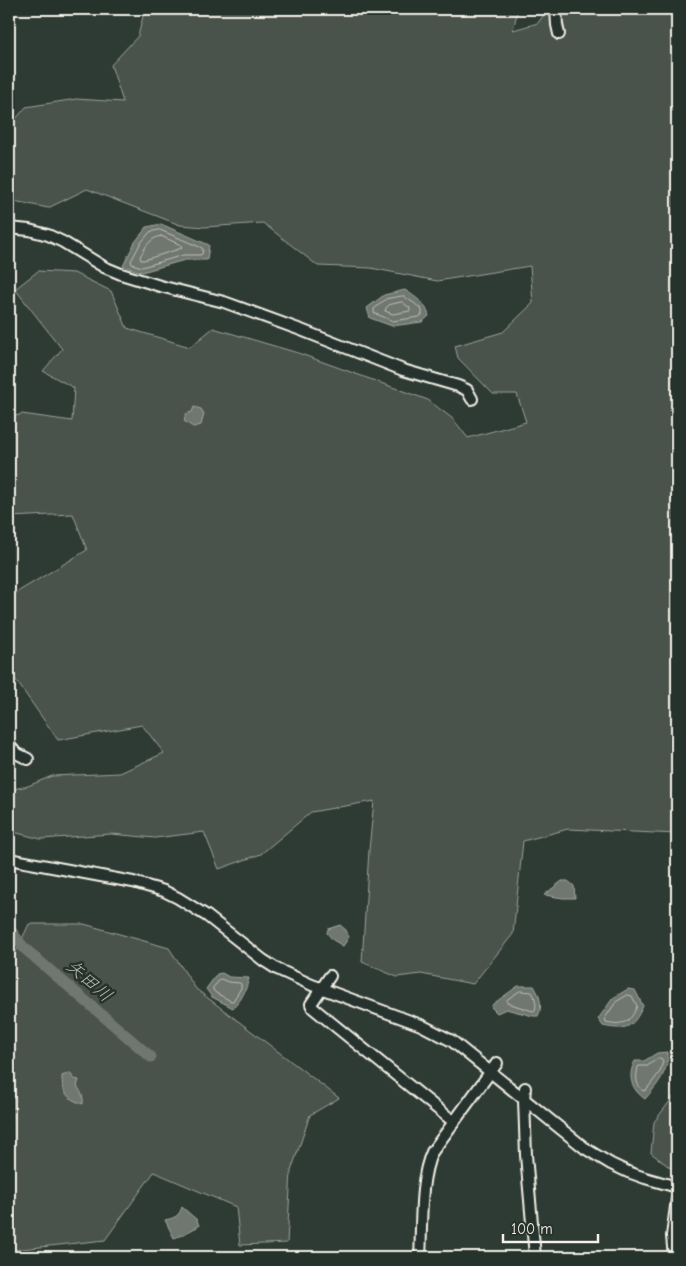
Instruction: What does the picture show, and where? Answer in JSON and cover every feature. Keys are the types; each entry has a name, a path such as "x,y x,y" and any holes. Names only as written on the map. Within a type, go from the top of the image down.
{"street":[{"path":"556,9 556,25 560,34"},
{"path":"9,228 48,234 104,268 160,286 224,302 402,370 458,386 467,390 472,399"},
{"path":"9,745 16,754 28,759"},
{"path":"9,859 133,882 164,891 207,916 277,969 421,1025 452,1041 586,1149 628,1172 677,1187"},
{"path":"330,976 312,1004 313,1008 454,1122"},
{"path":"420,1257 423,1192 427,1162 432,1152 497,1063"},
{"path":"525,1088 526,1155 535,1257"},
{"path":"674,1257 672,1236 677,1199"}],"shaded area":[{"path":"145,9 518,9 513,30 538,23 548,9 677,9 677,834 568,829 523,841 513,934 473,984 421,974 397,977 362,962 374,801 311,812 261,854 219,869 204,832 155,838 111,834 41,839 9,831 9,790 28,786 52,776 120,773 164,753 142,725 58,740 15,679 9,675 9,597 87,550 73,514 9,517 9,418 22,414 72,421 74,388 43,371 62,349 15,289 38,271 74,273 111,291 127,328 190,347 213,328 298,353 428,400 453,419 468,438 526,422 517,394 493,394 458,358 455,346 503,332 533,303 530,266 437,281 371,268 318,266 263,223 205,227 180,225 87,189 48,208 9,200 9,127 26,107 76,99 123,102 111,65 138,36"},
{"path":"29,924 84,924 169,948 196,989 339,1098 310,1115 291,1171 287,1243 240,1245 236,1207 154,1172 105,1240 12,1250 9,1247 9,1160 11,1160 14,1088 9,1052 9,967"},
{"path":"677,1092 677,1170 672,1169 651,1153 654,1122"}],"water":[{"path":"161,224 209,245 207,260 185,260 142,272 123,266 135,242 147,227"},
{"path":"405,290 420,301 428,311 429,316 422,322 392,326 370,318 367,308 384,295"},
{"path":"194,407 201,409 204,414 201,425 193,427 184,421 186,414 192,412"},
{"path":"562,881 568,881 574,886 575,898 544,895"},
{"path":"340,925 346,930 349,937 343,946 333,940 327,933 328,929"},
{"path":"222,973 229,977 249,978 239,1002 233,1008 212,997 206,989 217,974"},
{"path":"518,986 534,986 540,1001 538,1016 506,1009 497,1013 491,1007"},
{"path":"628,989 635,990 643,1006 636,1019 623,1028 603,1026 598,1019 613,998"},
{"path":"668,1052 664,1072 645,1099 636,1091 632,1082 631,1072 635,1061 644,1061 657,1053"},
{"path":"70,1073 74,1079 79,1080 77,1086 82,1095 83,1104 73,1100 64,1091 62,1076"},
{"path":"182,1207 197,1220 199,1226 174,1238 165,1220 176,1216"}],"waterway":[{"name":"矢田川","path":"9,928 24,948 151,1057"}]}
